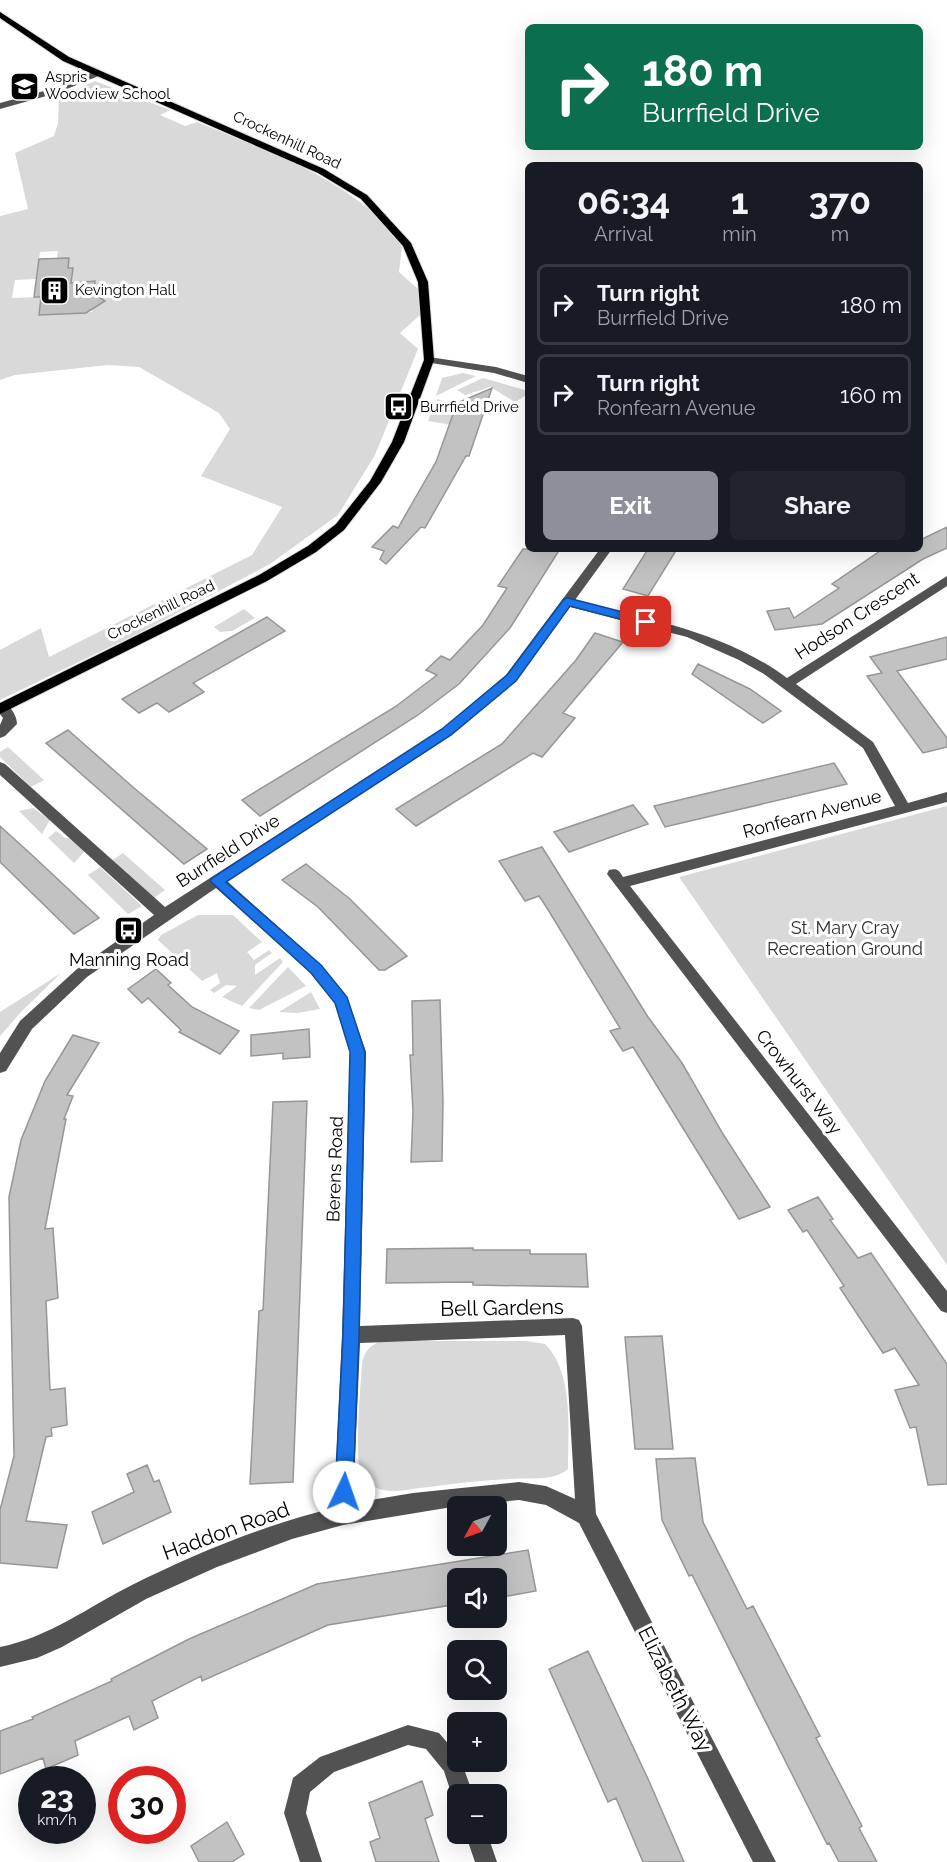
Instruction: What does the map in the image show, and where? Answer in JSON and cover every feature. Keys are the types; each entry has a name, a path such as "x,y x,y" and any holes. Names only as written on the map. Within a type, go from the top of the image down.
{"main road":[{"name":"Crockenhill Road","path":"0,14 66,59 321,171 364,197 408,245 423,282 429,360 398,442 375,482 340,527 312,549 263,578 2,708"}],"street":[{"path":"0,106 54,91 98,73"},
{"path":"429,360 496,370 525,379"},
{"name":"Burrfield Drive","path":"0,1066 26,1025 54,997 114,949 447,732 474,711 511,678 604,552"},
{"name":"Hodson Crescent","path":"788,683 947,579"},
{"name":"Ronfearn Avenue","path":"568,602 692,634 744,657 788,683 867,745 904,809 617,878"},
{"path":"0,733 10,724 10,718 2,708"},
{"path":"0,767 165,915"},
{"path":"904,809 947,797"},
{"name":"Crowhurst Way","path":"617,878 947,1305"},
{"name":"Berens Road","path":"217,881 316,969 342,1001 358,1052 351,1335 343,1515"},
{"name":"Bell Gardens","path":"351,1335 573,1326 586,1516"},
{"name":"Haddon Road","path":"0,1657 17,1655 66,1634 114,1604 163,1580 258,1542 343,1515 433,1500 520,1491 556,1499 586,1516"},
{"name":"Elizabeth Way","path":"586,1516 765,1862"},
{"path":"310,1862 295,1813 301,1786 327,1764 408,1735 432,1740 452,1765 459,1784"},
{"path":"480,1844 486,1862"}],"green space":[{"path":"95,81 170,110 160,115 185,126 197,122 291,161 356,199 387,226 402,247 399,272 419,290 420,315 400,333 418,349 375,455 338,515 270,564 141,632 0,700 0,650 41,628 49,657 252,555 282,507 201,476 230,429 219,413 139,367 108,365 15,375 0,380 0,216 28,209 15,153 54,136 58,123 59,97","holes":["58,251 57,258 69,258 71,283 95,282 93,298 103,300 102,303 93,306 92,312 39,315 41,297 12,298 15,280 36,279 40,252"]},
{"path":"463,373 476,376 436,396 442,378"},
{"path":"483,378 525,390 525,396 515,402 490,387 465,395 457,390"},
{"path":"438,399 456,409 452,425 428,421"},
{"path":"244,609 255,618 232,631 220,632 214,627"},
{"path":"8,747 44,780 31,787 0,757 0,752"},
{"name":"St. Mary Cray Recreation Ground","path":"947,806 947,1265 679,877"},
{"path":"33,808 50,820 42,834 19,811"},
{"path":"56,831 85,851 74,863 48,838"},
{"path":"123,853 165,890 152,899 110,862"},
{"path":"100,867 142,906 128,914 88,875"},
{"path":"198,915 233,915 262,942 247,952 254,960 269,950 272,953 255,965 255,975 280,958 283,962 242,1006 222,997 237,986 226,985 214,993 210,990 220,983 217,973 202,981 158,940 161,935"},
{"path":"288,967 306,986 259,1010 249,1008"},
{"path":"61,973 22,1011 0,1036 0,1012"},
{"path":"311,992 320,1009 297,1013 279,1012"},
{"path":"380,1341 527,1341 545,1344 561,1370 565,1386 568,1469 555,1476 541,1478 481,1481 394,1491 380,1489 368,1482 359,1466 358,1454 362,1364 368,1350"}],"building":[{"name":"Kevington Hall","path":"69,258 68,268 73,268 71,283 95,281 94,294 105,301 86,313 39,315 41,297 34,297 39,259"},
{"path":"492,388 469,456 466,456 425,528 421,527 386,564 380,559 384,551 372,547 393,526 398,528 436,462 457,403"},
{"path":"947,527 947,548 923,559 822,624 775,630 767,611 789,608 794,618 839,588 832,584 879,552 923,552 923,539"},
{"path":"523,549 525,552 558,552 510,628 459,684 418,715 260,816 242,800 395,707 437,675 426,670 441,656 450,660 483,625 507,588 498,586"},
{"path":"646,552 675,552 648,596 623,589"},
{"path":"267,617 285,631 193,683 204,692 169,712 157,703 139,713 122,699"},
{"path":"595,633 623,642 563,713 575,718 542,757 533,753 416,826 396,809 502,744 576,660"},
{"path":"947,637 947,659 897,671 947,738 947,747 923,753 867,676 882,673 870,657"},
{"path":"698,664 750,689 781,711 763,723 692,674"},
{"path":"68,730 207,849 184,864 46,743"},
{"path":"834,763 847,784 665,827 654,806"},
{"path":"633,805 648,824 569,852 554,832"},
{"path":"0,826 99,918 74,934 0,862"},
{"path":"542,847 648,1017 682,1063 723,1134 770,1207 739,1219 633,1047 623,1051 610,1031 620,1028 539,896 525,901 499,861"},
{"path":"306,864 350,899 407,956 385,970 379,970 318,907 282,880"},
{"path":"156,969 171,983 168,985 192,1007 239,1031 220,1054 179,1032 181,1030 148,998 142,1003 128,989"},
{"path":"440,1000 442,1161 411,1162 412,1001"},
{"path":"309,1029 310,1057 283,1059 283,1053 251,1056 251,1035"},
{"path":"73,1035 99,1043 67,1095 73,1096 64,1119 66,1119 45,1229 53,1228 58,1298 46,1301 50,1390 65,1388 67,1425 51,1428 52,1436 46,1437 26,1521 67,1525 57,1568 0,1563 0,1510 14,1456 9,1197 21,1140 45,1081"},
{"path":"307,1101 293,1482 250,1484 259,1311 263,1310 273,1102"},
{"path":"818,1197 833,1219 830,1220 858,1258 871,1253 947,1364 947,1484 928,1485 916,1427 910,1428 895,1390 919,1385 895,1348 883,1353 840,1288 844,1286 807,1230 803,1232 788,1210"},
{"path":"473,1248 473,1250 530,1250 530,1254 586,1254 588,1287 473,1285 473,1282 386,1283 387,1249"},
{"path":"662,1336 673,1449 635,1449 625,1337"},
{"path":"695,1458 703,1522 747,1609 753,1606 820,1736 816,1738 862,1826 859,1828 877,1862 839,1862 829,1843 827,1844 662,1520 656,1459"},
{"path":"147,1465 154,1482 159,1480 171,1512 103,1544 92,1512 134,1492 127,1474"},
{"path":"528,1550 536,1591 507,1596 507,1568 447,1568 447,1606 328,1625 202,1681 201,1676 152,1701 158,1718 134,1730 129,1716 75,1741 78,1755 53,1766 45,1766 43,1758 0,1774 0,1731 33,1719 32,1717 112,1681 111,1679 189,1639 317,1584 491,1556 507,1556 507,1553"},
{"path":"588,1651 684,1862 643,1862 616,1798 608,1802 549,1669"},
{"path":"422,1781 433,1815 425,1819 439,1862 376,1862 370,1842 380,1838 369,1803"},
{"path":"227,1822 244,1854 232,1862 199,1862 191,1846"}],"place":[{"name":"Aspris Woodview School","path":"24,86"},
{"name":"Kevington Hall","path":"54,290"},
{"name":"Burrfield Drive","path":"399,407"},
{"name":"Manning Road","path":"129,931"}],"route":[{"path":"344,1492 351,1335 358,1052 342,1001 316,969 217,881 447,732 474,711 511,678 568,602 646,622"}]}
